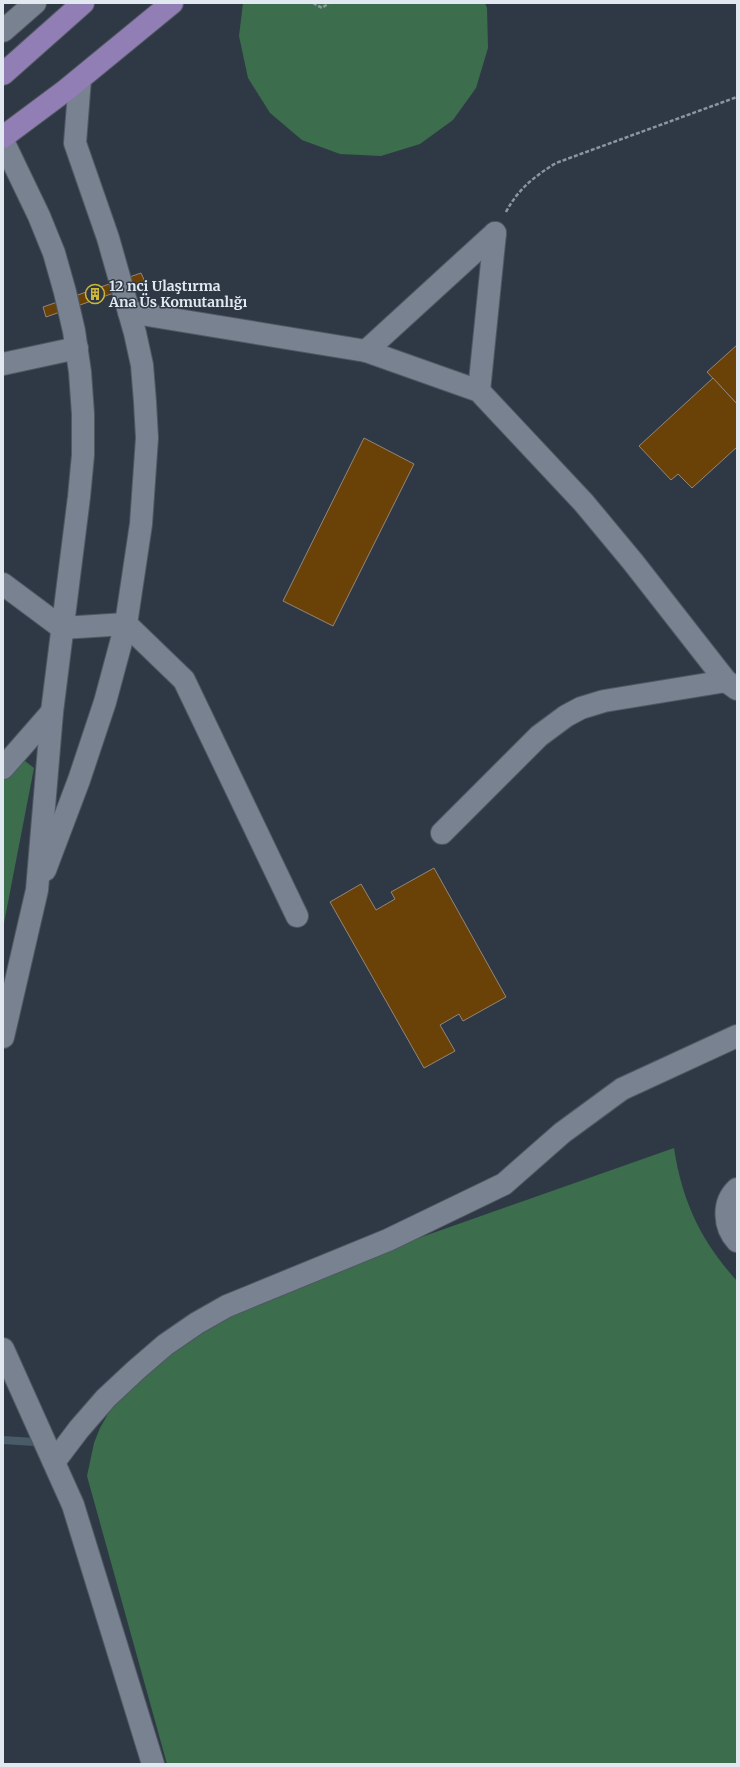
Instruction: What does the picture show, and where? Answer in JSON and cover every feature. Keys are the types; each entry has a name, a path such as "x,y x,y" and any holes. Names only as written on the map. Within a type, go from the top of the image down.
{"main road":[{"path":"3,74 83,3"},
{"path":"3,137 80,79 172,3"}],"lane":[{"path":"6,22 36,3"},
{"path":"3,1036 37,890 80,780 126,624 141,524 147,438 142,366 129,312 108,238 75,143 80,79"},
{"path":"3,141 39,216 54,253 65,292 77,348 83,414 83,455 52,712 37,890"},
{"path":"366,351 495,233"},
{"path":"480,391 495,233"},
{"path":"129,312 366,351 480,391 584,503 731,685"},
{"path":"3,364 77,348"},
{"path":"3,584 62,628 126,624 184,680 297,916"},
{"path":"442,833 539,736 566,716 581,708 604,701 731,685"},
{"path":"3,768 52,712"},
{"path":"54,1462 79,1429 106,1398 160,1350 197,1323 233,1303 388,1240 504,1184 562,1133 622,1089 737,1036"},
{"path":"737,1189 730,1198 726,1215 729,1229 737,1241"},
{"path":"3,1349 73,1506 153,1764"}],"path":[{"path":"313,3 322,8 329,3"},
{"path":"495,233 513,199 538,175 556,163 737,97"}],"green space":[{"path":"243,3 485,3 487,8 488,48 476,88 453,120 420,144 381,156 340,154 302,140 270,113 248,78 239,36"},
{"path":"25,761 34,768 3,928 3,774 14,763"},
{"path":"674,1148 682,1186 695,1219 713,1251 737,1281 737,1764 167,1764 87,1476 94,1443 100,1428 112,1407 152,1367 205,1328 345,1264"}],"building":[{"name":"12 nci Ulaştırma Ana Üs Komutanlığı","path":"141,273 145,282 46,317 43,307"},
{"path":"737,345 737,404 707,372"},
{"path":"713,378 737,404 737,447 692,488 678,474 671,480 639,446"},
{"path":"364,438 414,464 333,626 283,601"},
{"path":"434,868 506,997 463,1021 459,1014 440,1025 455,1051 424,1068 330,902 361,884 376,910 395,899 391,892"}],"waterway":[{"path":"3,1440 34,1442"}],"place":[{"name":"12 nci Ulaştırma Ana Üs Komutanlığı","path":"95,294"}]}
